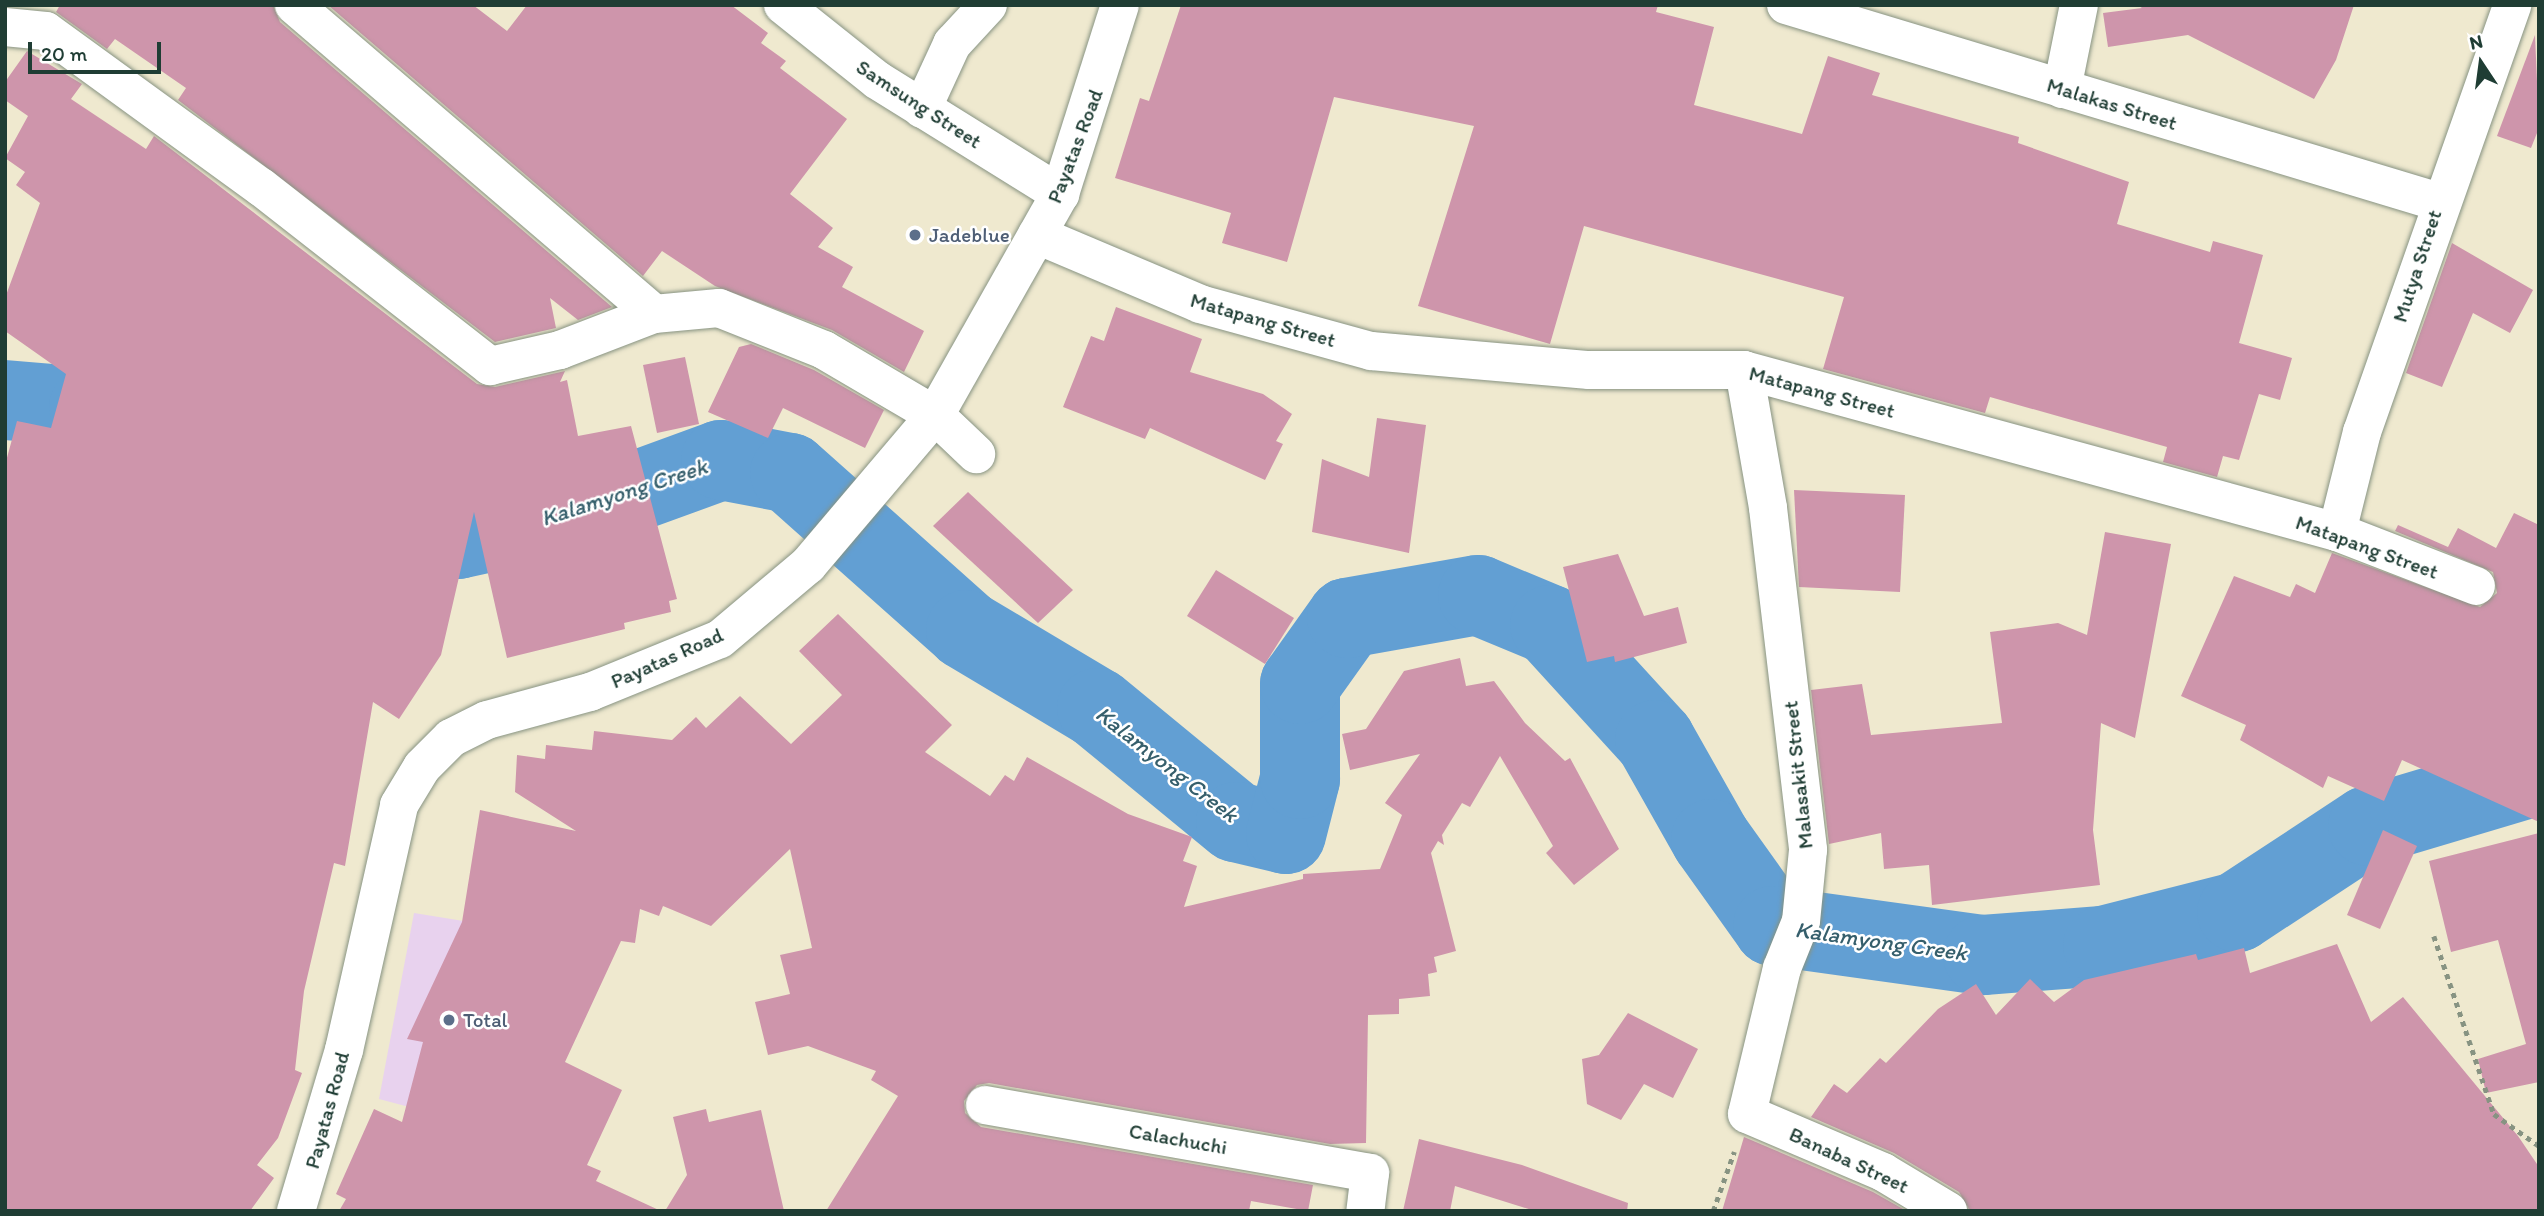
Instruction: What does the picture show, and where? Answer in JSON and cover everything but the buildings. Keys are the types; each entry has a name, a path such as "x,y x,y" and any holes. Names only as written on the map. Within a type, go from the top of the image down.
{"street":[{"path":"294,5 654,313"},
{"name":"Samsung Street","path":"783,5 922,109 1060,194"},
{"path":"922,109 952,44 988,5"},
{"name":"Payatas Road","path":"296,1211 344,1049 399,805 422,767 450,738 487,720 590,692 720,639 808,565 888,476 935,415 1060,194 1120,5"},
{"name":"Malakas Street","path":"1786,5 2439,202"},
{"path":"2062,89 2079,5"},
{"name":"Mutya Street","path":"2337,532 2362,432 2439,202 2512,5"},
{"path":"5,27 46,31 261,187 489,366 560,350 654,313 719,309 824,350 935,415 976,454"},
{"name":"Matapang Street","path":"1037,235 1200,304 1371,351 1589,370 1744,370 2337,532 2476,586"},
{"name":"Malasakit Street","path":"1744,370 1768,508 1808,850 1801,920 1782,968 1747,1114"},
{"name":"Calachuchi","path":"985,1105 1370,1173 1365,1211"},
{"name":"Banaba Street","path":"1747,1114 1883,1172 1948,1211"}],"path":[{"path":"2434,936 2494,1114 2539,1146"},
{"path":"1713,1211 1747,1114"}],"shaded area":[{"path":"414,913 575,939 530,1139 379,1099"}],"waterway":[{"path":"5,400 89,407 130,417 159,438"},
{"name":"Kalamyong Creek","path":"357,526 458,539 573,514 721,460 790,473 966,630 1097,708 1236,822 1286,834 1300,779 1300,684 1347,618 1478,595 1550,625 1655,740 1711,839 1773,926 1983,955 2103,946 2237,912 2368,826 2539,775"}],"place":[{"name":"Jadeblue","path":"915,235"},
{"name":"Total","path":"449,1020"}]}
